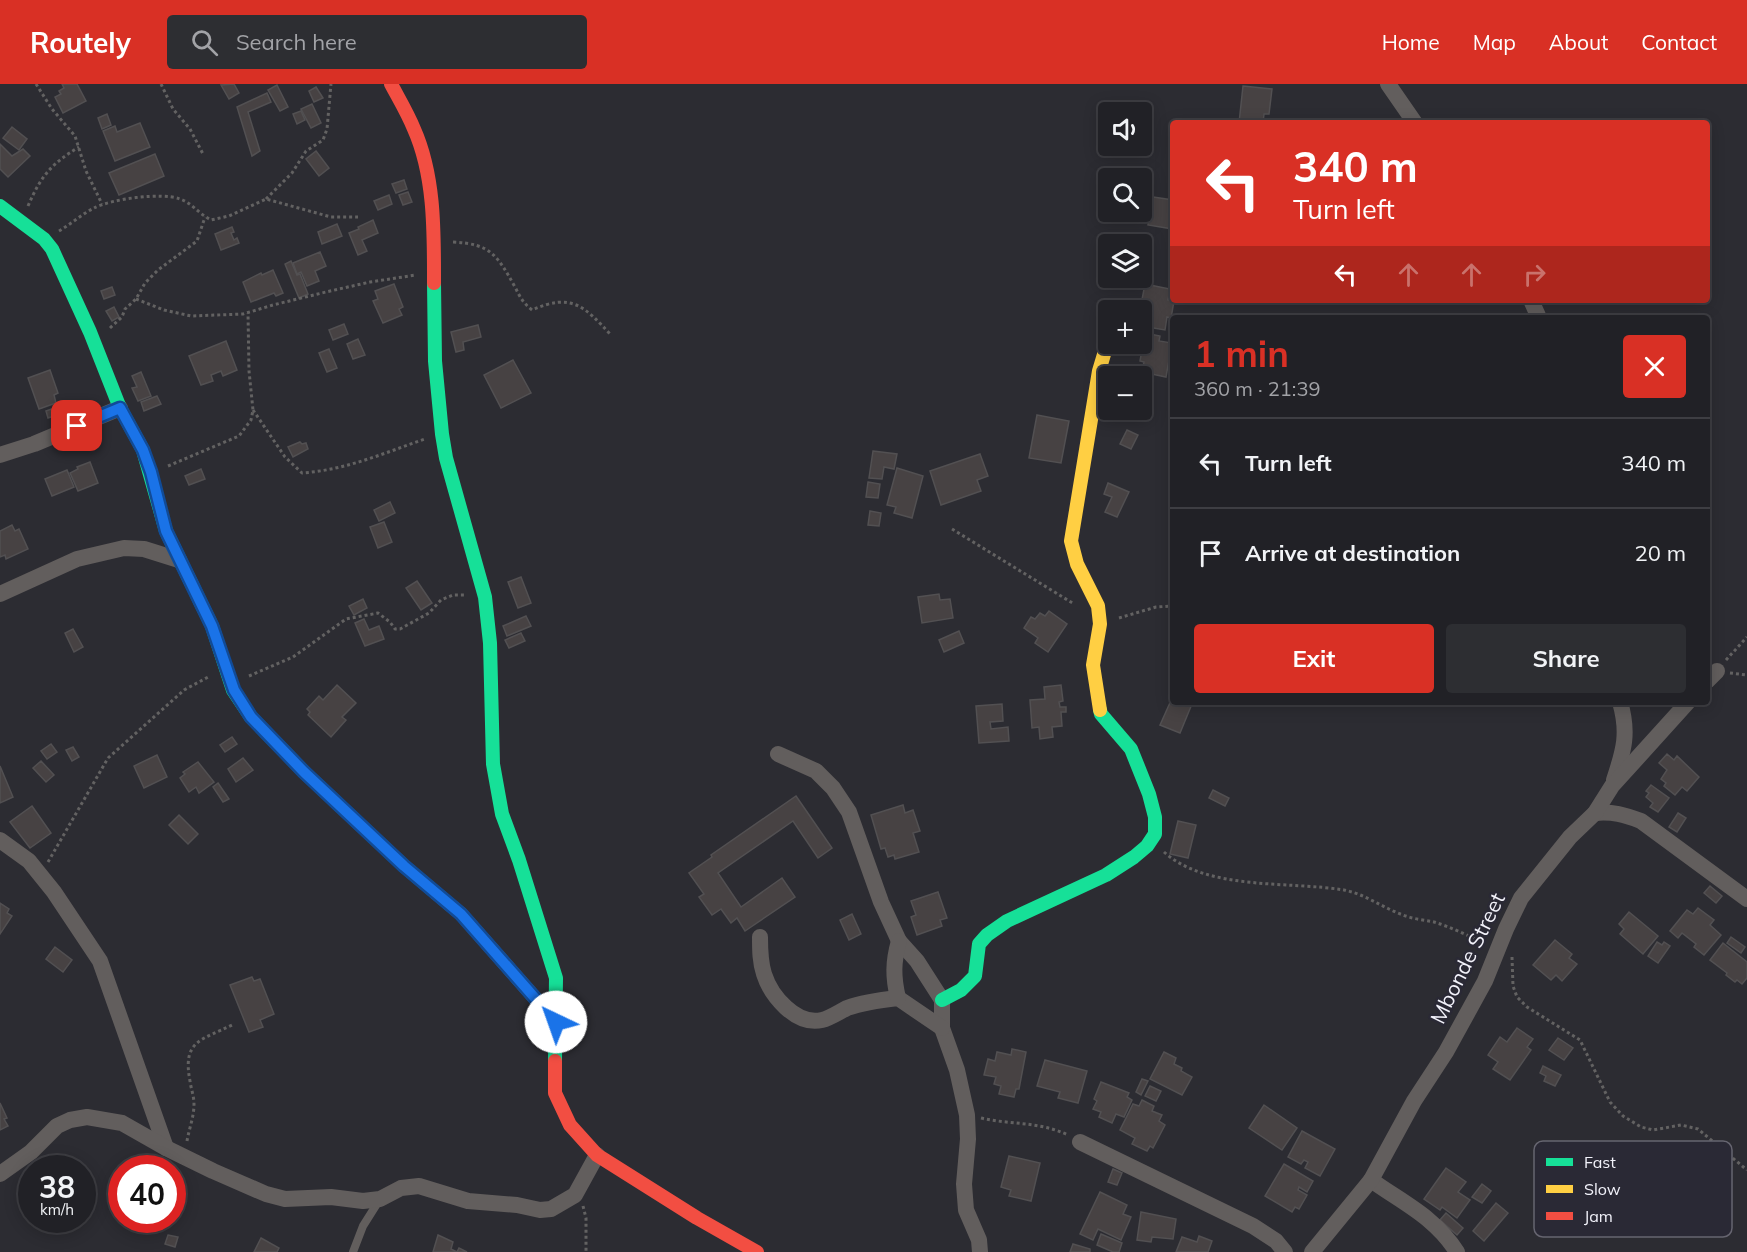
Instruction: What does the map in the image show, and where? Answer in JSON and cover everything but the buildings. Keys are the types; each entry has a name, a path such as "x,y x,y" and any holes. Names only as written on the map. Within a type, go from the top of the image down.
{"street":[{"path":"391,84 415,130 428,175 435,270 435,361 442,434 451,479 485,597 490,643 493,764 502,814 556,978 555,1093 570,1125 597,1155 697,1218 757,1252"},
{"path":"1388,84 1413,120"},
{"path":"0,206 44,239 52,249 93,339 120,408 143,450 166,531 212,626 234,690 251,717 312,780 404,866 461,914 556,1022"},
{"path":"942,1000 961,990 975,976 979,944 987,935 1007,921 1106,875 1134,857 1155,834 1155,817 1149,794 1131,749 1101,714 1093,665 1099,618 1098,606 1077,564 1071,541 1099,371 1104,354"},
{"path":"0,455 34,444 120,408"},
{"path":"0,594 77,559 124,548 144,549 179,560"},
{"path":"1612,786 1625,738 1625,722 1621,705"},
{"name":"Mbonde Street","path":"1312,1252 1371,1180 1414,1101 1446,1052 1485,981 1521,898 1570,837 1594,813 1612,786 1685,705"},
{"path":"778,754 816,771 833,788 849,812 881,902 899,941 917,961 942,1000 942,1028 957,1070 967,1115 968,1139 964,1184 966,1209 979,1240 980,1252"},
{"path":"1594,813 1607,811 1641,821 1747,899"},
{"path":"0,840 29,861 41,875 100,960 166,1148"},
{"path":"760,937 761,962 764,976 771,990 792,1012 807,1021 822,1020 867,1001 897,998 942,1028"},
{"path":"897,998 893,979 893,963 899,941"},
{"path":"0,1174 31,1152 57,1126 70,1120 87,1118 122,1122 179,1155"},
{"path":"1080,1142 1253,1226 1276,1241 1285,1252"},
{"path":"186,1159 266,1194 285,1199 331,1197 363,1202 380,1199 401,1188 419,1186 468,1201 518,1205 540,1210 551,1209 575,1195 597,1155"},
{"path":"1371,1180 1424,1215 1448,1237 1457,1252"}],"lane":[{"path":"353,1252 363,1226 380,1199"}],"path":[{"path":"36,84 52,109 75,136 86,171 102,204"},
{"path":"161,84 173,109 190,129 202,154"},
{"path":"44,239 102,204 117,200 174,196 192,205 211,220 219,219 266,199 292,173 306,151 322,140 327,129 331,84"},
{"path":"21,221 40,179 62,158 79,147"},
{"path":"266,199 331,217 358,217"},
{"path":"93,339 122,317 125,309 136,300 145,283 158,270 197,241 205,217"},
{"path":"433,231 451,242 479,245 488,249 516,289 520,299 532,310 553,303 581,306 611,335"},
{"path":"136,300 191,316 248,313 273,304 435,270"},
{"path":"151,472 239,436 251,420 253,410 249,371 248,313"},
{"path":"253,410 285,457 302,472 327,471 353,465 442,434"},
{"path":"952,529 1099,618 1170,606"},
{"path":"41,875 108,758 184,690 206,677 227,673 247,676 267,669 293,657 346,619 378,613 395,629 400,629 429,613 441,600 453,595 465,595 479,573"},
{"path":"1712,676 1747,637"},
{"path":"1155,834 1159,846 1176,863 1192,869 1251,882 1345,890 1361,895 1407,917 1436,923 1498,949"},
{"path":"1506,929 1513,962 1513,986 1516,997 1527,1007 1580,1040 1610,1102 1623,1116 1641,1127 1653,1130 1681,1125 1698,1129 1712,1141"},
{"path":"185,1155 194,1116 195,1101 188,1063 191,1048 201,1039 232,1025"},
{"path":"967,1115 1053,1128 1080,1142"},
{"path":"1732,1157 1747,1170"},
{"path":"578,1188 586,1218 586,1252"}],"traffic: fast":[{"path":"0,206 44,239 52,249 90,332 120,408 143,450 166,531 212,626 233,690 251,717 304,772 436,893"},
{"path":"434,283 435,361 442,434 446,458 485,597 490,643 493,764 502,814 556,978 555,1061"},
{"path":"942,1000 961,990 975,976 979,944 987,935 1007,921 1106,875 1134,857 1147,846 1155,834 1155,817 1149,794 1131,749 1100,710"}],"traffic: slow":[{"path":"1100,710 1093,665 1100,624 1098,606 1077,564 1071,541 1099,371 1104,354"},
{"path":"436,893 461,914 556,1022"}],"traffic: jam":[{"path":"391,84 412,123 426,166 432,205 434,283"},
{"path":"555,1061 555,1093 570,1125 597,1155 697,1218 757,1252"}],"route":[{"path":"77,426 120,408 143,450 166,531 212,626 234,690 251,717 304,772 404,866 461,914 556,1022"}]}
